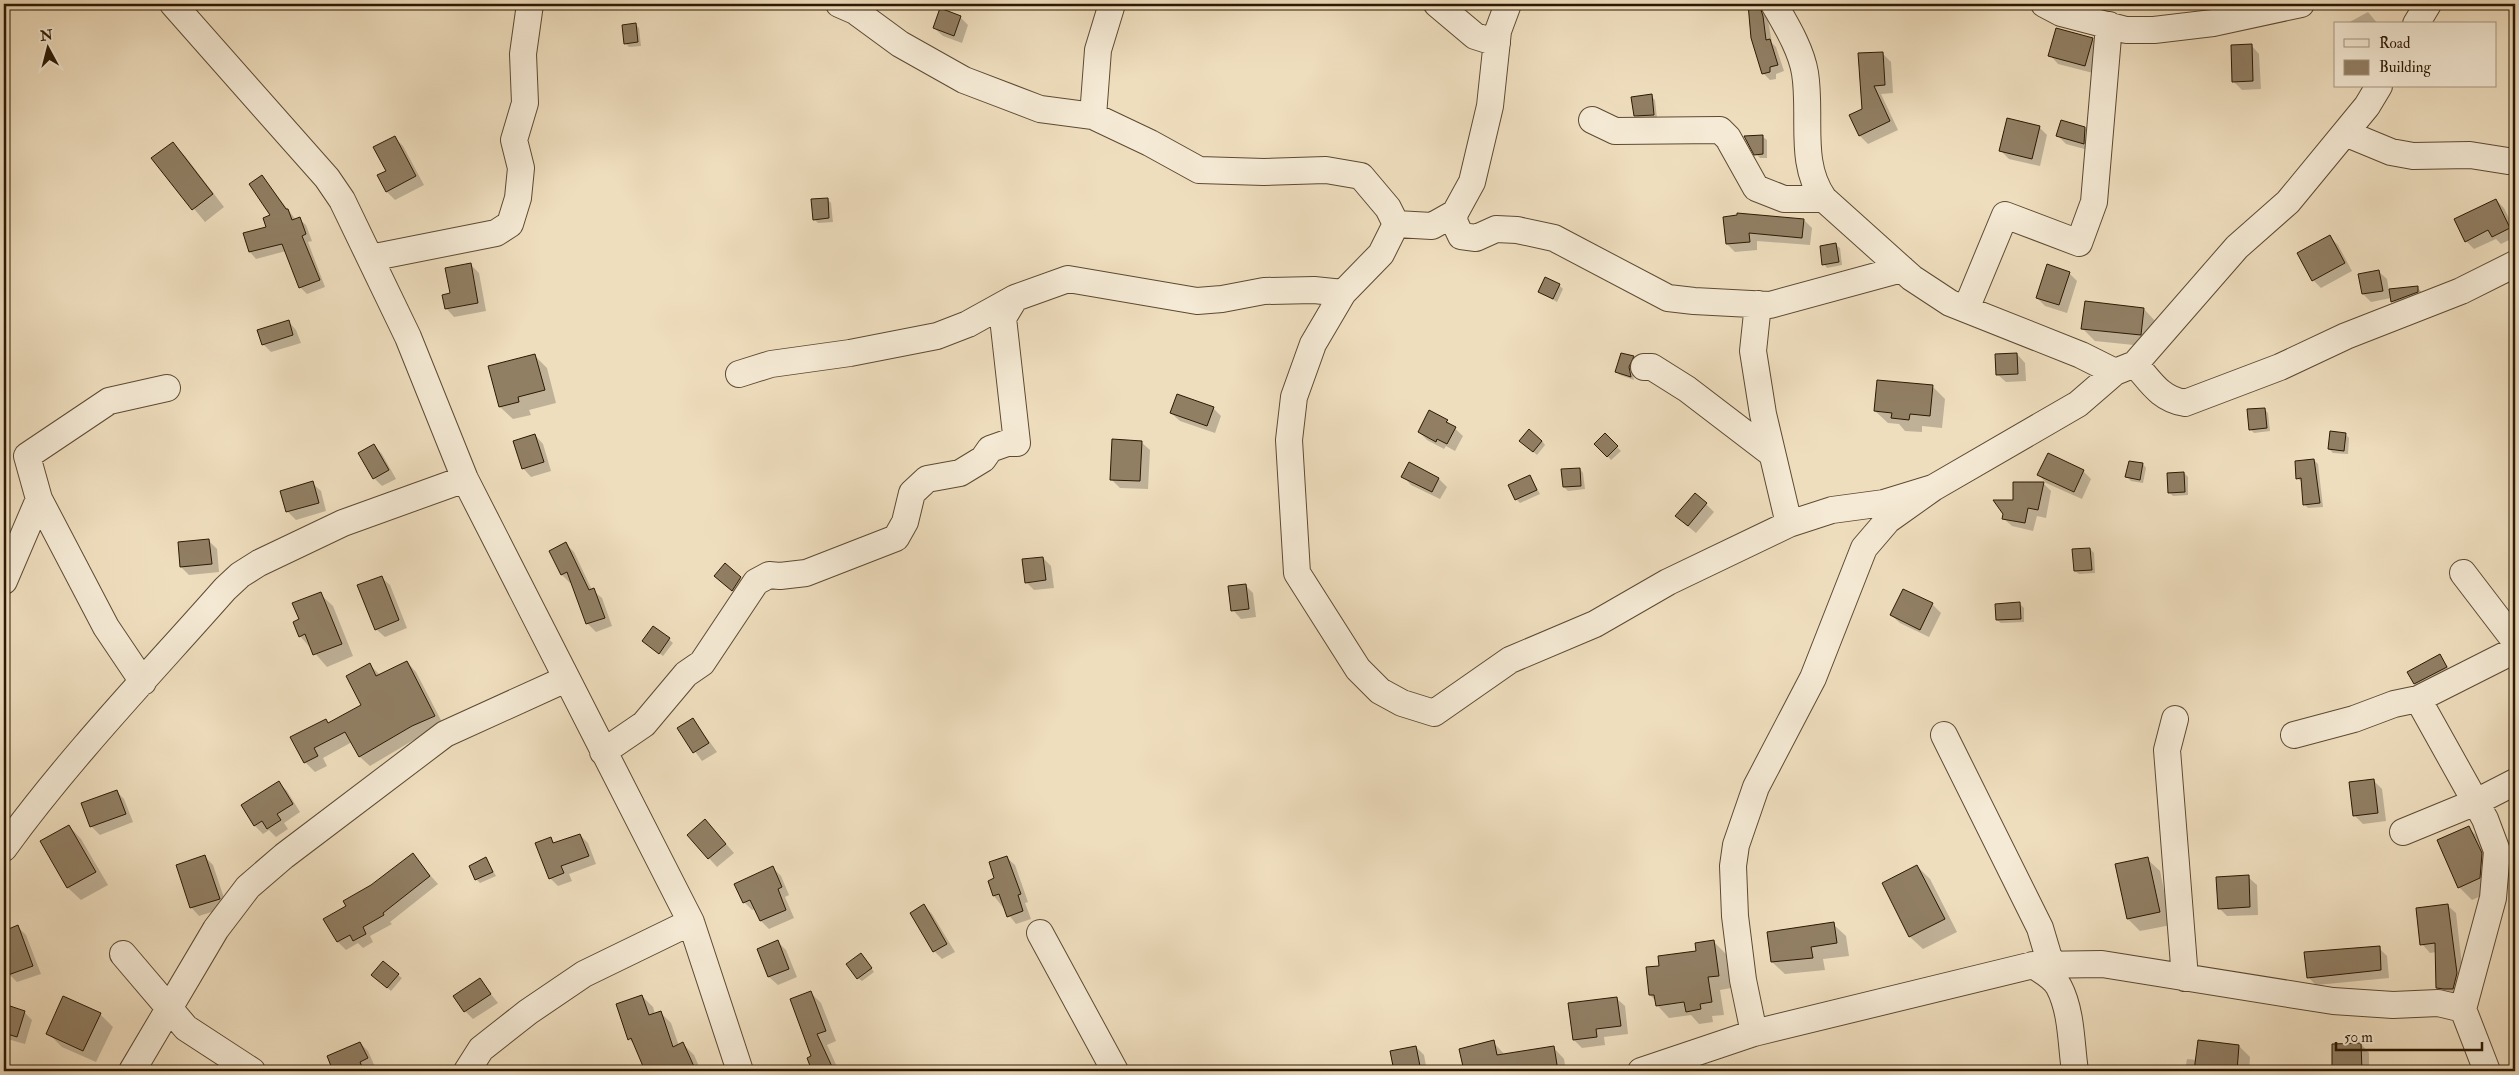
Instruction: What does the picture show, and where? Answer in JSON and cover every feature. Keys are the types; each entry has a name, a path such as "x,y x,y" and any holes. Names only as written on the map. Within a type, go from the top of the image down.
{"street":[{"path":"173,4 327,178 342,200 408,337 465,479 602,752 691,922 740,1071"},
{"path":"370,258 496,233 510,224 518,198 521,168 514,140 525,104 523,54 530,4"},
{"path":"839,4 855,11 900,44 964,80 1040,109 1092,116 1150,143 1199,170 1264,172 1326,170 1361,176 1388,208 1396,224"},
{"path":"1092,116 1098,50 1112,4"},
{"path":"1437,4 1474,36 1497,43"},
{"path":"1508,4 1498,31 1490,106 1472,182 1455,213 1454,221 1461,236 1476,238 1496,228 1517,230 1554,238 1668,298 1770,305 1902,269"},
{"path":"1774,4 1794,42 1805,73 1808,159 1815,186 1824,199 1902,269 1950,303 2082,355 2125,368 2170,400 2185,403 2223,390 2280,367 2346,336 2461,291 2515,264"},
{"path":"2044,4 2061,13 2126,30 2154,30 2208,14 2301,4"},
{"path":"2417,22 2428,4"},
{"path":"1966,309 2005,216 2079,243 2094,202 2109,25"},
{"path":"1754,1033 1743,980 1735,916 1733,866 1736,845 1756,787 1813,678 1864,548 1888,520 1933,488 2078,404 2125,368 2237,247 2288,202 2367,106 2378,88"},
{"path":"1592,120 1614,131 1720,130 1728,138 1756,188 1784,199 1824,199"},
{"path":"2345,133 2391,152 2413,156 2470,155 2508,162"},
{"path":"1396,224 1432,226 1455,213"},
{"path":"1396,224 1381,254 1343,294 1313,344 1294,397 1289,440 1296,573 1358,669 1380,691 1402,703 1434,713 1510,660 1594,624 1668,582 1789,524 1832,510 1884,503 1933,488"},
{"path":"739,374 771,364 850,353 937,336 968,324 1015,298 1068,278 1197,301 1222,299 1264,291 1314,290 1343,294"},
{"path":"602,752 644,724 686,674 702,663 756,582 769,574 780,576 806,573 896,538 905,522 912,493 927,479 960,473 983,459 990,449 1007,443 1017,443 1003,318 1015,298"},
{"path":"1758,304 1753,351 1772,454 1789,524"},
{"path":"1644,367 1652,367 1687,389 1772,454"},
{"path":"143,682 106,627 39,499 27,456 110,401 167,388"},
{"path":"4,848 12,817 143,682 225,589 240,575 259,563 342,523 465,479"},
{"path":"4,581 39,499"},
{"path":"1832,510 1846,515 1860,530 1864,548"},
{"path":"2463,573 2515,641"},
{"path":"2294,735 2354,719 2394,704 2418,700 2515,650"},
{"path":"132,1071 221,922 248,887 284,856 445,734 566,679"},
{"path":"2418,700 2476,802 2497,851 2493,898 2463,1009 2487,1071"},
{"path":"2174,719 2167,750 2185,978"},
{"path":"1944,735 2040,928 2042,965 2046,973 2058,986 2066,1005 2075,1071"},
{"path":"2403,832 2476,802 2515,782"},
{"path":"467,1071 481,1050 544,1001 584,974 691,922"},
{"path":"1040,933 1115,1071"},
{"path":"123,954 186,1028 252,1071"},
{"path":"1641,1071 1754,1033 2042,965 2102,964 2333,1001 2393,1005 2438,1002 2463,1009"}],"building":[{"path":"1748,4 1759,4 1763,16 1766,40 1770,39 1778,65 1770,67 1770,72 1762,74 1751,38"},
{"path":"940,8 961,16 954,36 933,28"},
{"path":"636,23 638,42 624,44 622,25"},
{"path":"2056,28 2093,38 2085,66 2048,56"},
{"path":"2252,44 2253,81 2232,82 2231,45"},
{"path":"1883,52 1885,85 1874,86 1890,121 1859,136 1849,115 1862,109 1858,53"},
{"path":"1652,94 1654,115 1634,116 1631,97"},
{"path":"2007,118 2040,126 2032,159 1999,151"},
{"path":"2061,120 2085,127 2084,144 2056,136"},
{"path":"1763,135 1763,154 1754,155 1744,136"},
{"path":"395,136 416,176 386,192 377,175 386,171 373,147"},
{"path":"173,142 213,194 192,210 151,158"},
{"path":"262,175 286,209 288,209 292,220 300,217 306,234 302,236 320,280 299,288 282,244 249,252 243,233 266,227 263,218 270,215 249,184"},
{"path":"828,198 829,218 813,220 811,199"},
{"path":"2496,199 2510,228 2492,237 2488,230 2465,242 2454,219"},
{"path":"1737,213 1804,219 1802,238 1749,233 1750,242 1726,244 1723,217 1737,215"},
{"path":"2330,235 2345,263 2312,281 2297,253"},
{"path":"1836,243 1839,262 1822,265 1820,246"},
{"path":"471,263 478,303 445,309 442,295 450,293 445,268"},
{"path":"2047,264 2070,272 2059,305 2036,298"},
{"path":"2379,270 2383,291 2362,294 2358,274"},
{"path":"1545,277 1560,284 1553,299 1538,292"},
{"path":"2418,286 2418,292 2391,302 2389,289"},
{"path":"2085,301 2144,308 2141,335 2081,329"},
{"path":"289,320 293,335 262,345 257,330"},
{"path":"1621,353 1634,356 1629,367 1631,377 1615,372"},
{"path":"2017,353 2018,374 1996,375 1995,354"},
{"path":"535,354 545,390 518,397 519,402 499,407 488,366"},
{"path":"1877,380 1933,385 1930,416 1910,414 1909,420 1891,418 1892,413 1874,411"},
{"path":"1177,394 1214,407 1207,426 1170,413"},
{"path":"2265,408 2267,428 2249,430 2247,409"},
{"path":"1429,410 1448,420 1446,422 1456,427 1447,444 1437,439 1436,442 1418,432"},
{"path":"1529,429 1542,441 1533,452 1519,441"},
{"path":"2330,431 2346,433 2344,451 2328,449"},
{"path":"1605,433 1618,446 1607,457 1594,444"},
{"path":"535,434 544,462 522,469 513,441"},
{"path":"1112,439 1142,441 1140,481 1110,480"},
{"path":"374,444 389,470 373,479 358,453"},
{"path":"2048,453 2084,470 2074,492 2037,475"},
{"path":"2314,459 2320,503 2303,505 2301,478 2296,479 2295,461"},
{"path":"2129,461 2143,463 2140,480 2125,477"},
{"path":"1409,462 1439,478 1432,492 1401,477"},
{"path":"1580,468 1581,486 1563,487 1561,469"},
{"path":"2184,472 2185,492 2168,493 2167,473"},
{"path":"1530,475 1537,490 1515,500 1508,485"},
{"path":"313,481 319,503 286,512 280,491"},
{"path":"2013,482 2044,482 2038,510 2028,508 2025,523 2002,519 2003,514 1993,500 2013,500"},
{"path":"1695,493 1707,503 1688,526 1675,516"},
{"path":"209,539 212,564 180,567 178,542"},
{"path":"566,542 589,590 594,588 605,618 586,624 567,572 561,575 549,551"},
{"path":"2090,548 2092,570 2074,571 2072,549"},
{"path":"1043,557 1046,580 1025,583 1022,559"},
{"path":"725,563 741,577 732,591 714,576"},
{"path":"382,576 399,620 375,630 357,585"},
{"path":"1246,584 1249,609 1231,611 1228,586"},
{"path":"1903,589 1933,603 1920,630 1890,615"},
{"path":"321,592 342,644 313,655 305,634 299,637 293,622 299,619 292,603"},
{"path":"2020,602 2021,619 1996,620 1995,604"},
{"path":"653,626 670,638 659,654 642,641"},
{"path":"2440,654 2447,667 2414,684 2407,672"},
{"path":"407,661 435,716 412,726 359,757 345,732 314,748 318,756 304,763 290,737 326,719 328,723 361,705 346,676 370,663 376,676"},
{"path":"693,718 709,743 693,753 677,728"},
{"path":"2374,779 2378,813 2353,816 2349,782"},
{"path":"279,781 293,804 277,814 281,820 267,829 262,821 254,826 241,805"},
{"path":"117,790 126,814 90,827 81,803"},
{"path":"705,819 726,844 708,859 687,835"},
{"path":"69,825 96,872 67,888 40,841"},
{"path":"2469,826 2482,853 2480,878 2458,888 2437,840"},
{"path":"580,834 589,856 561,866 564,873 549,879 535,843 551,837 553,843"},
{"path":"413,853 430,876 383,913 384,915 363,927 366,934 353,941 350,935 337,942 323,919 346,906 343,901 371,885"},
{"path":"205,855 220,899 190,908 176,865"},
{"path":"1007,856 1021,894 1018,895 1023,911 1007,917 999,894 993,896 988,881 994,878 989,862"},
{"path":"486,857 493,872 475,880 469,866"},
{"path":"2148,857 2160,912 2127,919 2115,864"},
{"path":"1917,865 1945,919 1909,937 1882,883"},
{"path":"773,866 782,887 778,889 786,910 760,921 750,900 743,903 734,884"},
{"path":"2249,875 2250,907 2218,909 2216,877"},
{"path":"924,904 947,944 933,952 910,913"},
{"path":"2448,904 2457,973 2453,989 2436,988 2435,943 2420,945 2416,908"},
{"path":"1834,922 1837,943 1811,947 1813,958 1771,962 1767,932"},
{"path":"18,925 33,966 8,975 4,963 4,931"},
{"path":"778,940 789,969 768,977 757,949"},
{"path":"1714,940 1719,976 1708,977 1712,1002 1700,1004 1701,1009 1686,1012 1684,1002 1656,1006 1654,995 1649,995 1646,967 1659,966 1658,956 1696,951 1695,943"},
{"path":"2380,946 2381,970 2307,978 2304,952"},
{"path":"861,953 872,968 857,979 846,964"},
{"path":"383,961 399,974 387,988 371,975"},
{"path":"480,978 491,994 464,1012 453,996"},
{"path":"811,991 826,1031 817,1034 834,1071 812,1071 807,1058 811,1056 790,999"},
{"path":"642,995 649,1015 661,1011 673,1047 683,1042 696,1071 645,1071 631,1038 628,1040 616,1004"},
{"path":"63,996 101,1013 83,1051 46,1034"},
{"path":"1617,997 1621,1026 1596,1029 1597,1037 1573,1040 1568,1003"},
{"path":"4,1004 25,1011 17,1037 4,1033"},
{"path":"1494,1040 1497,1055 1554,1046 1558,1071 1464,1071 1459,1049"},
{"path":"2198,1040 2239,1045 2237,1071 2194,1071"},
{"path":"360,1042 368,1058 360,1062 364,1071 333,1071 327,1056"},
{"path":"2361,1043 2362,1071 2332,1071 2332,1044"},
{"path":"1416,1046 1421,1071 1394,1071 1390,1051"}]}
